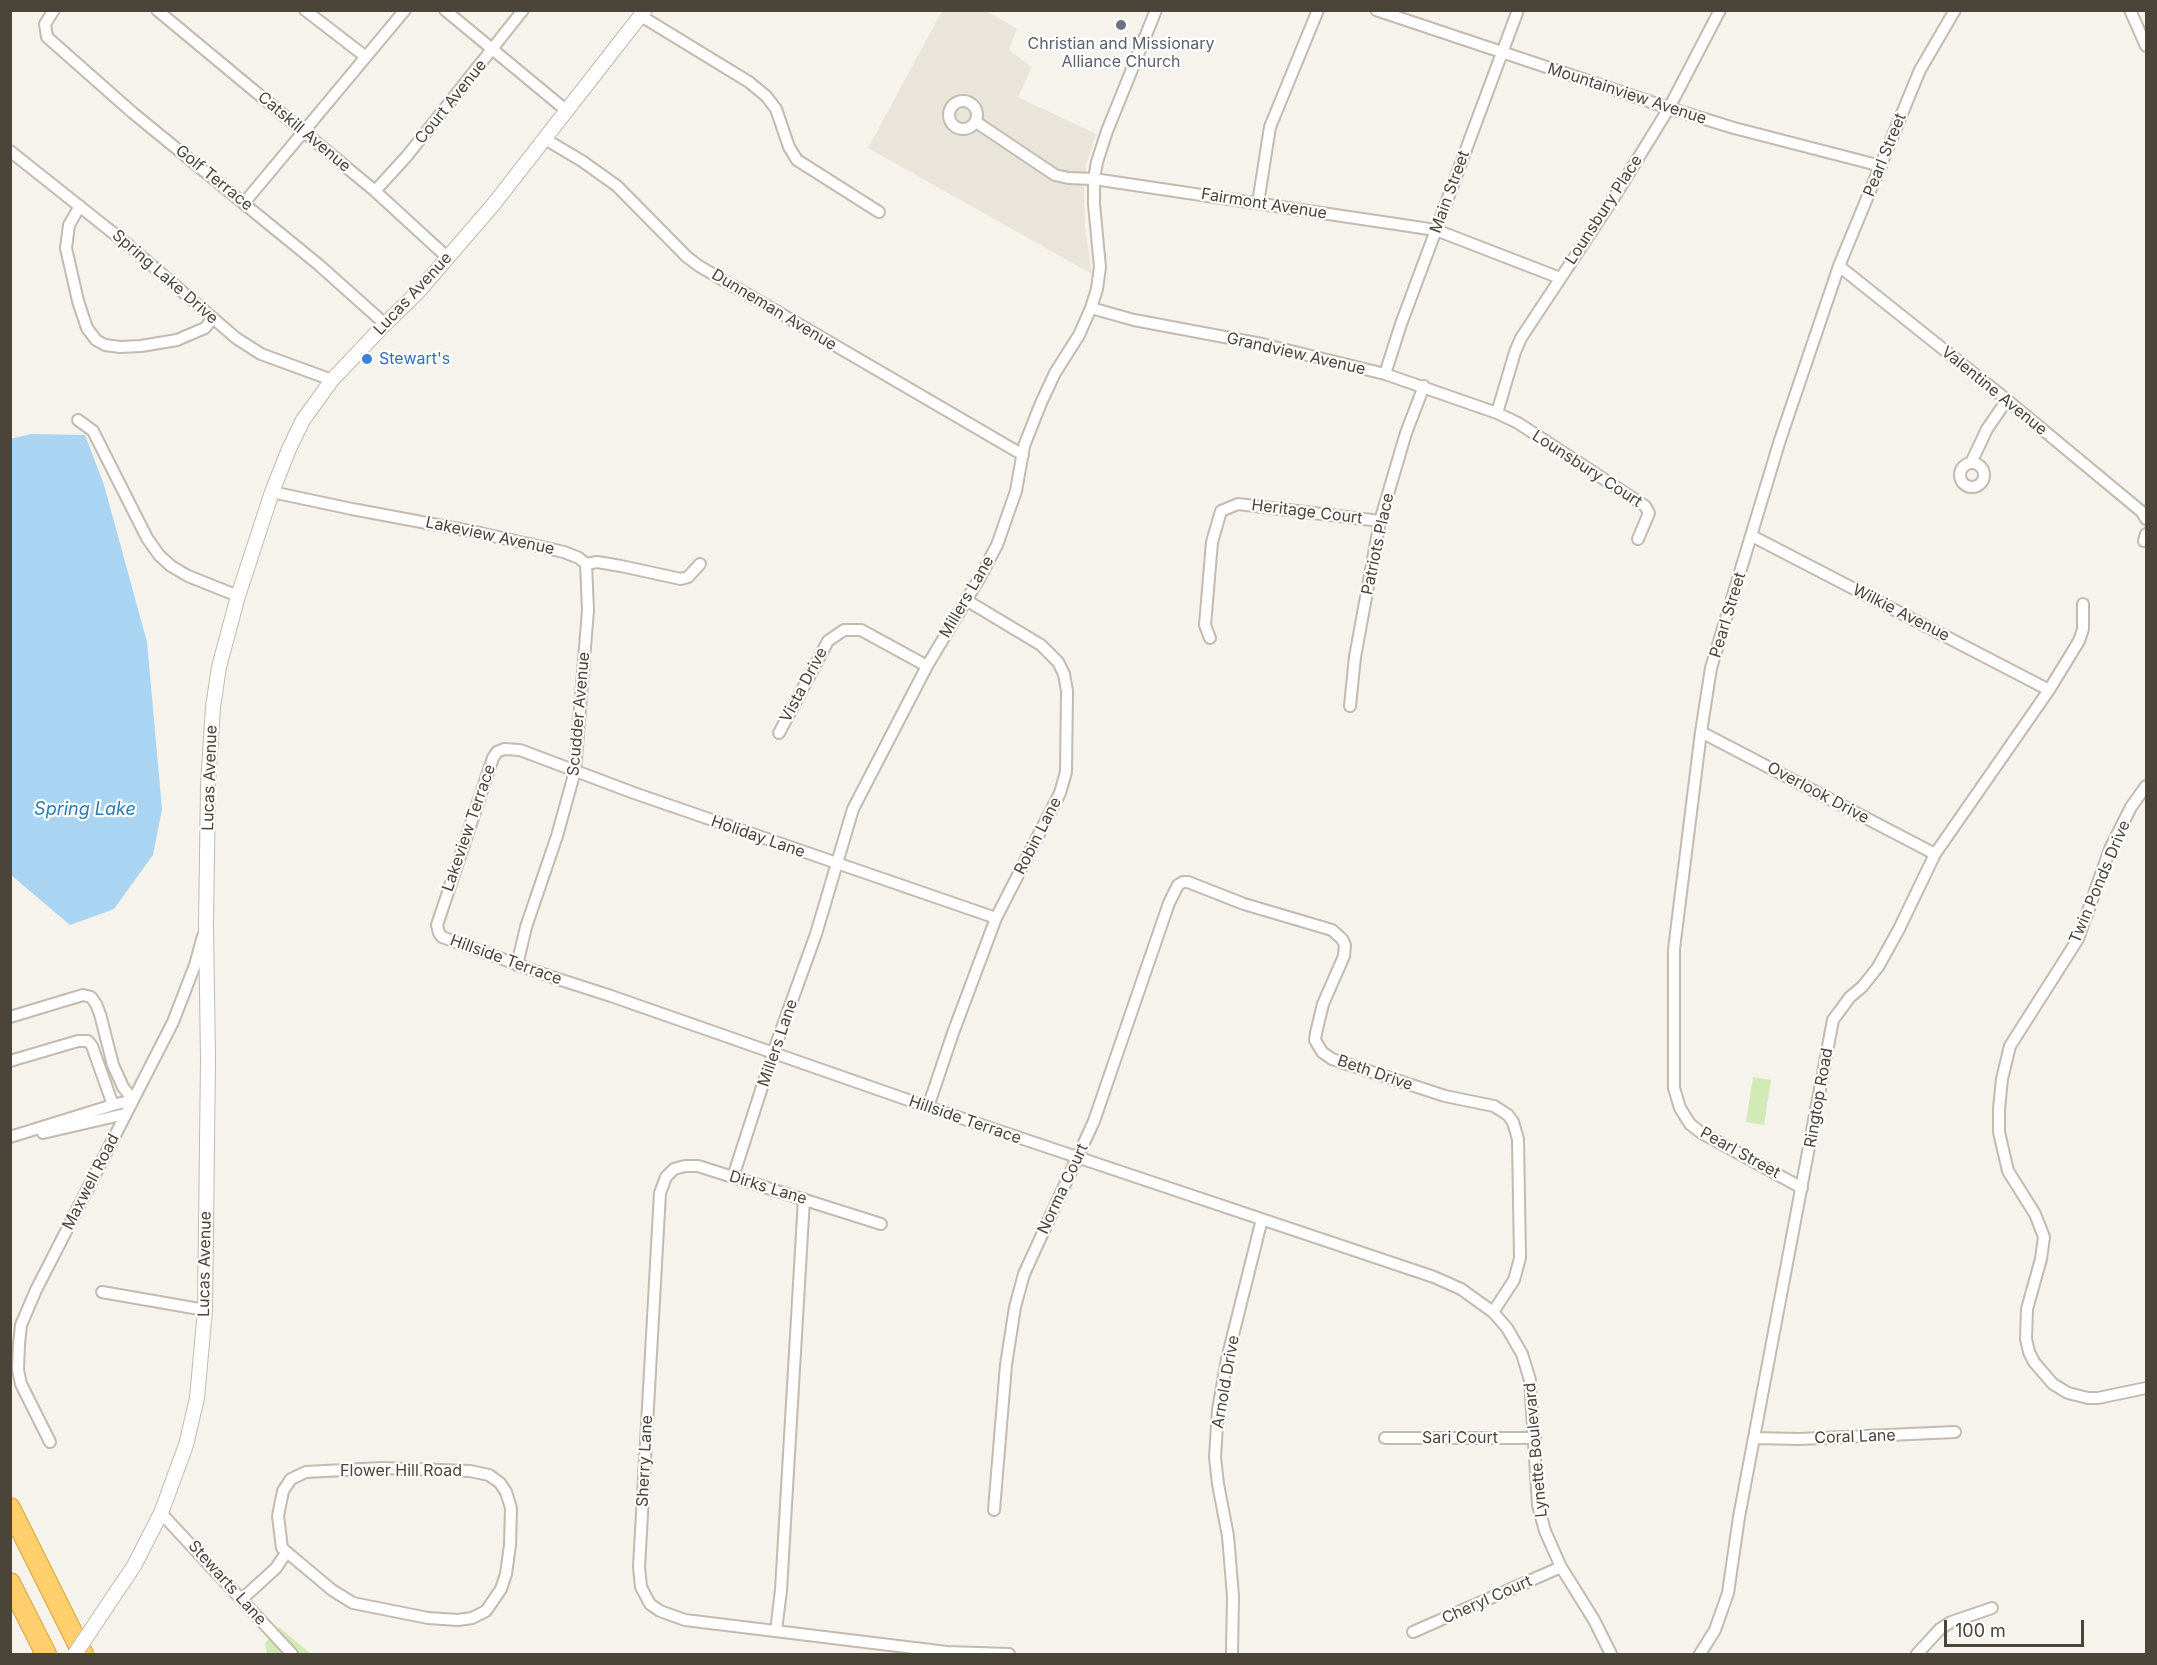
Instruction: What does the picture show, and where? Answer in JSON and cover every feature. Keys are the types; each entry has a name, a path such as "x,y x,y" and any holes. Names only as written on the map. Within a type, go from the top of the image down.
{"highway":[{"path":"10,1508 83,1654"},
{"path":"10,1583 46,1654"}],"street":[{"name":"Golf Terrace","path":"54,10 47,19 46,37 385,324"},
{"name":"Catskill Avenue","path":"157,10 375,191 448,258"},
{"path":"305,10 366,57"},
{"path":"244,203 405,10"},
{"path":"446,10 567,111"},
{"name":"Court Avenue","path":"375,191 407,156 524,10"},
{"name":"Millers Lane","path":"733,1177 773,1053 816,934 853,809 927,666 997,545 1016,491 1023,455 1033,425 1055,373 1079,335 1091,308 1100,267 1094,179 1097,162 1155,10"},
{"path":"1258,203 1270,127 1318,10"},
{"name":"Mountainview Avenue","path":"1376,10 1669,108 1881,166"},
{"name":"Main Street","path":"1385,374 1401,324 1518,10"},
{"name":"Lounsbury Place","path":"1497,413 1521,338 1613,199 1669,108 1720,10"},
{"name":"Pearl Street","path":"1802,1188 1700,1132 1690,1124 1680,1108 1674,1088 1674,949 1701,732 1711,668 1780,440 1839,266 1920,70 1955,10"},
{"path":"2130,10 2146,46"},
{"path":"643,13 749,82 766,96 776,109 789,147 797,160 879,212"},
{"name":"Lucas Avenue","path":"75,1654 139,1557 161,1513 183,1455 197,1398 205,1310 208,1059 206,925 208,785 213,707 219,667 238,596 272,492 303,420 332,380 418,292 488,211 643,13"},
{"name":"Fairmont Avenue","path":"976,122 1056,175 1436,230 1560,278"},
{"name":"Dunneman Avenue","path":"545,140 582,161 617,186 687,257 699,266 1023,455"},
{"name":"Spring Lake Drive","path":"10,151 80,206 236,338 261,354 332,380"},
{"path":"80,206 69,225 66,248 78,301 87,328 96,340 105,345 120,347 177,340 205,328 213,318"},
{"name":"Valentine Avenue","path":"1839,266 2007,400 2142,512 2146,519"},
{"name":"Grandview Avenue","path":"1091,308 1134,320 1262,344 1385,374 1497,413"},
{"name":"Patriots Place","path":"1350,706 1357,645 1380,521 1406,433 1424,386"},
{"path":"1971,464 1987,429 2007,400"},
{"name":"Lounsbury Court","path":"1497,413 1518,423 1645,506 1649,513 1638,539"},
{"path":"78,420 93,431 147,538 159,555 171,566 188,576 238,596"},
{"name":"Lakeview Avenue","path":"272,492 564,552 579,558 586,564 597,562 681,579 688,577 700,564"},
{"name":"Heritage Court","path":"1210,638 1205,625 1212,542 1221,511 1238,504 1380,521"},
{"name":"Wilkie Avenue","path":"1752,536 2049,690"},
{"name":"Scudder Avenue","path":"517,965 526,927 557,836 575,771 588,610 586,564"},
{"name":"Robin Lane","path":"928,1107 996,918 1060,794 1066,772 1066,691 1064,674 1059,662 1041,645 966,600"},
{"name":"Ringtop Road","path":"1701,1654 1715,1630 1725,1604 1785,1264 1802,1188 1833,1020 1838,1011 1878,967 1935,854 2049,690 2079,641 2083,629 2083,604"},
{"name":"Vista Drive","path":"779,734 828,641 844,630 861,630 927,666"},
{"name":"Overlook Drive","path":"1701,732 1935,854"},
{"name":"Lakeview Terrace","path":"437,930 440,913 493,758 497,752 504,749 522,751"},
{"name":"Holiday Lane","path":"522,751 837,864 996,918"},
{"name":"Twin Ponds Drive","path":"2146,786 2131,807 2110,849 2078,939 2010,1046 2002,1079 1999,1109 1999,1132 2008,1171 2035,1214 2044,1237 2041,1259 2027,1309 2028,1352 2054,1384 2068,1393 2098,1398 2146,1388"},
{"name":"Norma Court","path":"994,1510 1006,1365 1015,1307 1024,1274 1094,1121 1169,903 1178,885 1183,882"},
{"name":"Beth Drive","path":"1183,882 1244,904 1332,930 1342,939 1345,945 1344,956 1323,1004 1316,1033 1316,1040 1322,1052 1332,1059 1445,1096 1494,1106 1508,1115 1513,1122 1518,1139 1520,1258 1514,1280 1493,1312"},
{"name":"Maxwell Road","path":"50,1442 21,1384 18,1370 18,1344 21,1325 36,1290 176,1012 195,965 206,925"},
{"name":"Hillside Terrace","path":"437,930 442,937 517,965 928,1107 1434,1277 1461,1289 1493,1312"},
{"path":"10,1017 83,995 91,997 100,1014 113,1065 123,1087 133,1100 10,1139"},
{"path":"10,1061 78,1041 88,1041 92,1046 113,1105"},
{"path":"10,1139 125,1114"},
{"name":"Dirks Lane","path":"662,1186 666,1177 674,1169 685,1166 698,1167 881,1224"},
{"name":"Sherry Lane","path":"662,1186 639,1567 641,1587 650,1604 660,1611 685,1620 946,1652 1009,1654"},
{"path":"776,1631 782,1579 804,1199"},
{"name":"Arnold Drive","path":"1232,1654 1233,1596 1228,1536 1215,1457 1218,1410 1227,1359 1262,1219"},
{"path":"102,1292 205,1310"},
{"name":"Lynette Boulevard","path":"1493,1312 1507,1328 1527,1366 1530,1380 1538,1504 1545,1532 1561,1567 1594,1620 1611,1654"},
{"name":"Coral Lane","path":"1755,1438 1799,1439 1955,1432"},
{"name":"Sari Court","path":"1385,1438 1534,1438"},
{"name":"Flower Hill Road","path":"382,1468 470,1471 495,1479 506,1492 511,1508 506,1574 501,1589 486,1611 472,1618 458,1620 428,1618 353,1603 332,1590 309,1569 286,1553 279,1538 278,1516 283,1491 291,1479 306,1472 382,1468"},
{"name":"Stewarts Lane","path":"161,1513 292,1654"},
{"path":"242,1599 276,1568 286,1553"},
{"name":"Cheryl Court","path":"1413,1632 1561,1567"},
{"path":"1917,1654 1940,1629 1951,1622 1992,1608"}],"shaded area":[{"path":"942,11 987,11 1017,29 1009,50 1032,67 1018,97 1096,134 1086,165 1084,194 1085,225 1092,274 868,148"}],"green space":[{"path":"1753,1077 1771,1080 1764,1125 1746,1122"},
{"path":"279,1627 311,1654 267,1654 265,1643"}],"water":[{"name":"Spring Lake","path":"31,434 85,435 104,485 147,642 162,809 153,855 114,909 70,925 11,875 10,439"}],"place":[{"name":"Christian and Missionary Alliance Church","path":"1121,25"},
{"name":"Stewart's","path":"367,359"}]}
